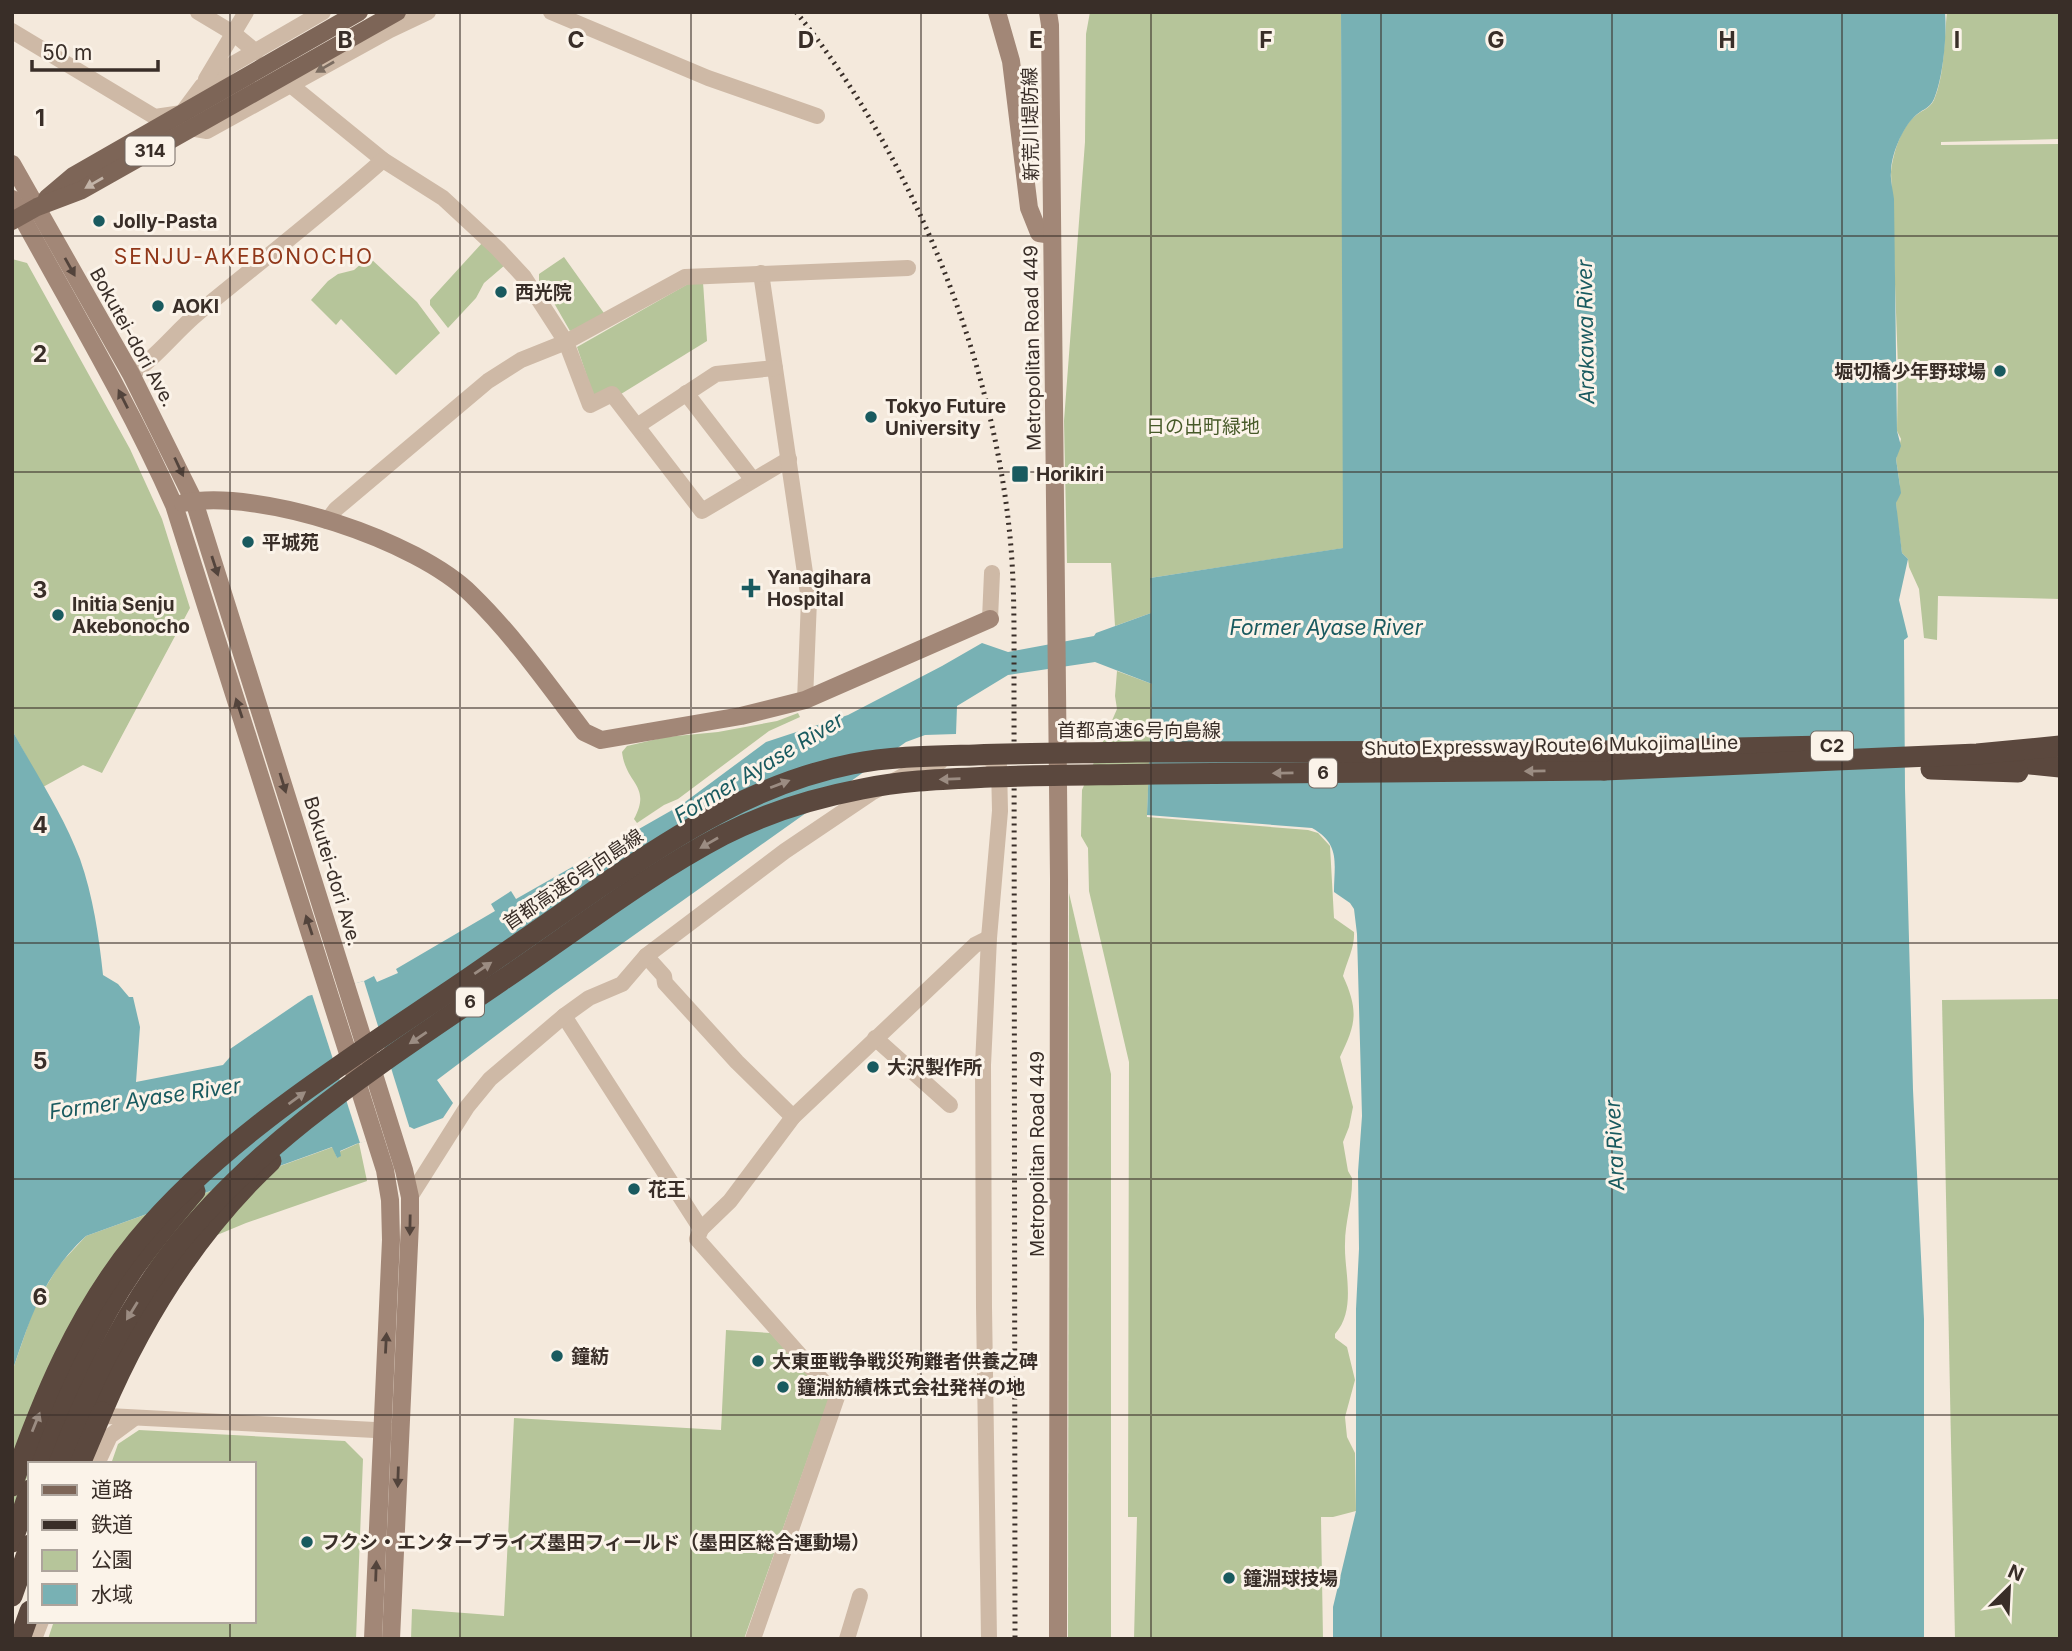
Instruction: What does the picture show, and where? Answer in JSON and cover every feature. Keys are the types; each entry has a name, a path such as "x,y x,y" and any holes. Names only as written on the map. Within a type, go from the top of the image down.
{"highway":[{"name":"C2","path":"1604,760 1958,744 2060,734"},
{"name":"Shuto Expressway Route 6 Mukojima Line","path":"1604,760 1977,754 2060,746"},
{"name":"首都高速6号向島線","path":"12,1486 50,1387 71,1342 112,1273 165,1209 193,1181 269,1118 378,1040 682,833 746,798 818,772 891,758 1042,753 1604,760"},
{"name":"C2","path":"1604,760 1950,758 2060,767"},
{"name":"6","path":"58,1462 120,1330 171,1254 245,1171 290,1131 354,1083 626,895 695,851 756,820 824,797 893,783 1017,776 1604,760 1999,770 2060,777"},
{"path":"81,1462 135,1340 183,1262 255,1176 354,1083"},
{"path":"40,1462 80,1368 131,1271 202,1184 269,1118"},
{"path":"12,1542 28,1496"},
{"path":"12,1596 28,1551"},
{"path":"20,1639 28,1617"}],"main road":[{"name":"314","path":"23,215 82,190 359,12"},
{"name":"314","path":"255,80 397,12"},
{"name":"Metropolitan Road 449","path":"997,12 1011,61 1029,208 1039,233 1052,235 1059,879 1058,1639"},
{"name":"新荒川堤防線","path":"1048,12 1052,235"},
{"name":"Bokutei-dori Ave.","path":"12,164 23,215 153,457 174,505 338,988"},
{"name":"Bokutei-dori Ave.","path":"12,199 131,374 194,500 338,988 385,1137 410,1197 373,1639"},
{"path":"174,505 194,500 272,506 327,521 414,555 446,573 471,594 584,732 601,740 741,716 805,700 990,619"},
{"name":"Bokutei-dori Ave.","path":"385,1137 385,1170 391,1219 391,1639"}],"street":[{"path":"198,12 233,33 256,52"},
{"path":"186,121 202,86 246,12"},
{"path":"202,86 323,12"},
{"path":"12,31 155,117 186,121 207,131 390,30 428,12"},
{"path":"551,12 708,78 817,116"},
{"path":"292,86 383,160 443,198 498,249 524,277 566,342 590,405 611,394 702,511 789,459"},
{"path":"131,374 142,367 196,314 327,210 383,160"},
{"path":"327,521 336,509 488,381 520,360 566,342 685,277 908,268"},
{"path":"761,273 810,600 805,700"},
{"path":"636,426 716,373 775,368"},
{"path":"686,393 753,480"},
{"path":"990,619 992,573"},
{"path":"410,1197 467,1107 490,1079 589,998 622,984 646,956 785,851 871,793 918,768 969,757 988,758 999,766 1000,811 989,938 983,1065 989,1639"},
{"path":"753,1639 837,1397 697,1239 701,1229 730,1201 793,1117 975,945 989,938"},
{"path":"646,956 683,1003 737,1062 793,1117"},
{"path":"564,1016 701,1229"},
{"path":"875,1038 950,1105"},
{"path":"56,1462 52,1457 55,1442 66,1424 79,1419 98,1417 391,1431"},
{"path":"99,1457 110,1436 134,1419"},
{"path":"847,1639 860,1596"}],"green space":[{"name":"日の出町緑地","path":"1090,12 1341,12 1344,548 1150,578 1151,613 1115,626 1111,563 1067,563 1064,421 1085,142 1086,34"},
{"name":"堀切橋少年野球場","path":"1947,12 2060,12 2060,139 1941,142 1941,145 2060,144 2060,599 1938,596 1937,640 1924,638 1919,589 1908,559 1902,553 1897,518 1896,503 1900,486 1896,459 1901,439 1897,431 1898,368 1891,172 1901,135 1914,117 1932,103 1938,90"},
{"path":"483,242 505,265 484,283 476,298 448,328 430,305 430,300"},
{"path":"369,257 417,302 440,333 396,375 341,319 336,325 311,300 328,281 338,274 354,270"},
{"path":"564,257 606,316 570,331 550,296 539,284 539,274"},
{"path":"12,259 27,263 130,449 162,519 190,608 102,773 83,765 43,787 12,730"},
{"path":"695,280 703,282 707,341 621,394 600,397 593,394 577,347"},
{"path":"1117,671 1152,684 1147,817 1318,833 1330,846 1334,918 1354,932 1352,949 1343,976 1352,999 1354,1017 1340,1057 1353,1107 1343,1142 1348,1171 1352,1178 1345,1244 1348,1302 1346,1314 1335,1338 1347,1347 1355,1380 1345,1417 1347,1437 1355,1453 1356,1511 1321,1517 1323,1639 1134,1639 1137,1517 1128,1517 1129,1062 1089,891 1088,848 1081,836 1082,790 1117,709"},
{"path":"798,713 800,717 769,731 678,799 637,823 634,819 640,799 624,763 622,752 627,746 666,737 718,732 777,721"},
{"path":"1069,893 1111,1074 1111,1639 1068,1639"},
{"path":"2060,999 2060,1639 1955,1639 1942,1000"},
{"path":"359,1143 367,1181 246,1223 152,1262 93,1328 31,1462 28,1462 28,1475 12,1516 12,1372 35,1305 59,1265 86,1236 333,1147 337,1158 339,1152"},
{"path":"726,1330 770,1333 829,1398 744,1639 411,1639 412,1609 504,1616 514,1418 721,1430"},
{"name":"フクシ・エンタープライズ墨田フィールド（墨田区総合運動場）","path":"139,1430 345,1441 363,1459 356,1639 48,1639 53,1623 256,1623 256,1462 112,1462 118,1444"}],"water":[{"path":"1341,12 1945,12 1944,57 1937,90 1932,102 1914,117 1901,135 1893,158 1891,175 1894,199 1897,431 1901,446 1896,459 1901,493 1896,503 1902,553 1908,559 1899,600 1908,637 1904,640 1905,789 1913,1090 1924,1319 1924,1639 1333,1639 1333,1607 1356,1511 1358,1172 1362,1116 1354,909 1334,892 1335,864 1332,848 1321,834 1312,828 1147,815 1152,684 1095,662 1008,675 957,706 956,734 925,735 906,742 554,992 437,1080 453,1103 443,1118 414,1129 410,1127 356,1144 340,1151 341,1156 337,1158 332,1147 86,1236 48,1282 32,1316 12,1372 12,730 57,809 80,859 95,916 103,975 118,984 129,997 133,997 140,1027 136,1082 223,1065 230,1057 230,1049 308,996 374,976 377,982 398,973 396,969 495,911 491,904 511,891 516,899 681,805 766,742 848,715 982,643 1008,652 1094,636 1151,613 1150,578 1343,548"}],"pier":[{"path":"364,981 410,1129 360,1143 312,994"}],"railway":[{"path":"796,12 837,67 874,126 908,189 938,255 984,391 999,460 1009,527 1014,627 1015,1639"}],"place":[{"name":"Jolly-Pasta","path":"99,221"},
{"name":"西光院","path":"501,292"},
{"name":"AOKI","path":"158,306"},
{"name":"堀切橋少年野球場","path":"2000,371"},
{"name":"Tokyo Future University","path":"871,417"},
{"name":"Horikiri","path":"1020,474"},
{"name":"平城苑","path":"248,542"},
{"name":"Yanagihara Hospital","path":"751,588"},
{"name":"Initia Senju Akebonocho","path":"58,615"},
{"name":"大沢製作所","path":"873,1067"},
{"name":"花王","path":"634,1189"},
{"name":"鐘紡","path":"557,1356"},
{"name":"大東亜戦争戦災殉難者供養之碑","path":"758,1361"},
{"name":"鐘淵紡績株式会社発祥の地","path":"783,1387"},
{"name":"フクシ・エンタープライズ墨田フィールド（墨田区総合運動場）","path":"307,1542"},
{"name":"鐘淵球技場","path":"1229,1578"}],"district":[{"name":"SENJU-AKEBONOCHO","path":"244,257"}],"water label":[{"name":"Arakawa River","path":"1586,332"},
{"name":"Former Ayase River","path":"1326,628"},
{"name":"Former Ayase River","path":"759,768"},
{"name":"Former Ayase River","path":"145,1099"},
{"name":"Ara River","path":"1615,1145"}]}
